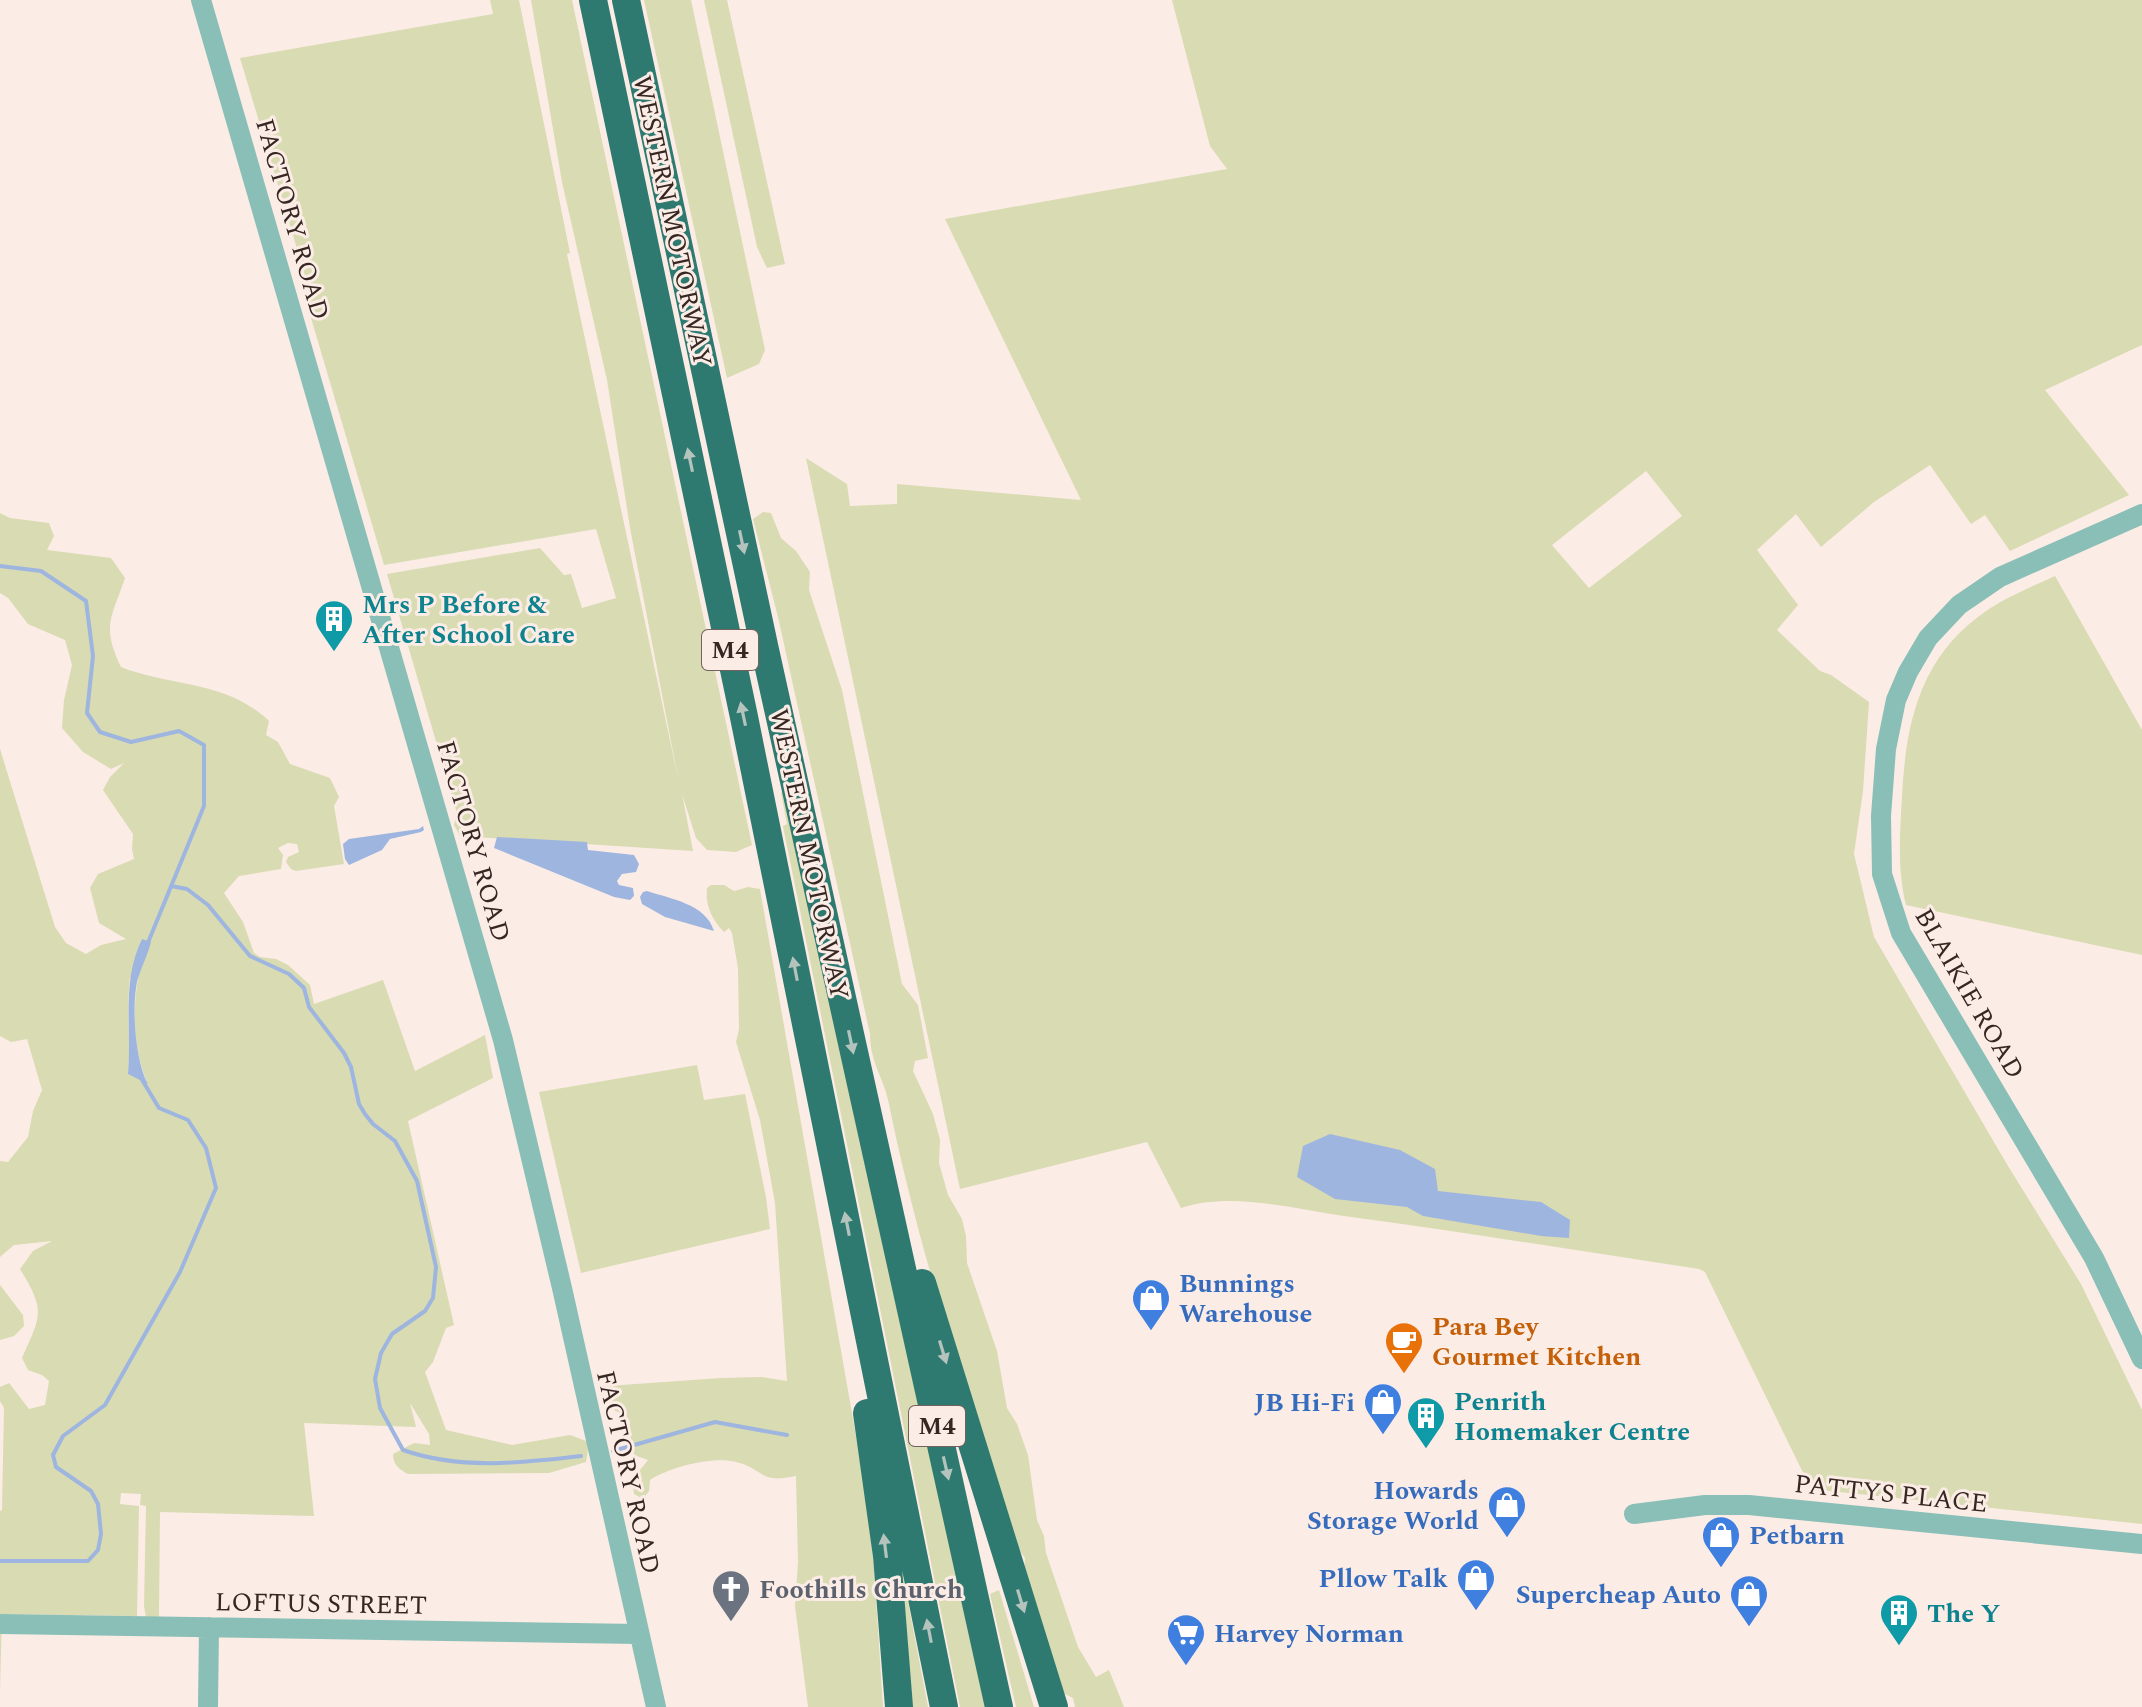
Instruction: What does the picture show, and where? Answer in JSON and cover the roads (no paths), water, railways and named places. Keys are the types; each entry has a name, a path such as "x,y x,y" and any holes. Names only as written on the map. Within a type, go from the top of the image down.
{"highway":[{"name":"WESTERN MOTORWAY","path":"593,0 747,732 944,1707"},
{"name":"WESTERN MOTORWAY","path":"626,0 765,650 999,1707"},
{"path":"874,1146 909,1239 1054,1707"},
{"name":"M4","path":"862,1300 866,1410 887,1556 899,1707"}],"street":[{"name":"FACTORY ROAD","path":"201,0 503,1040 656,1707"},
{"name":"BLAIKIE ROAD","path":"2142,514 2000,577 1959,605 1928,638 1896,700 1886,749 1881,816 1882,874 1901,933 2094,1258 2142,1359"},
{"name":"PATTYS PLACE","path":"1634,1514 1705,1505 1749,1505 2142,1544"},
{"name":"LOFTUS STREET","path":"2,1624 639,1634"},
{"path":"208,1707 209,1627"}],"water":[{"path":"423,826 421,832 390,839 382,850 349,865 345,859 343,844 349,839"},
{"path":"497,837 587,842 588,850 634,855 639,864 636,872 622,874 617,881 619,885 633,888 634,896 630,900 614,897 494,848"},
{"path":"647,891 696,909 704,914 714,931 665,917 642,904 640,897"},
{"path":"142,939 151,942 138,978 135,1017 137,1047 148,1084 128,1074 129,988"},
{"path":"1330,1134 1400,1150 1435,1169 1438,1191 1541,1202 1570,1220 1569,1238 1423,1216 1407,1207 1335,1199 1297,1177 1303,1146"}],"waterway":[{"path":"0,566 41,571 86,601 93,656 87,713 100,732 131,742 179,731 204,745 204,806 147,945"},
{"path":"171,886 187,889 208,905 250,956 289,974 304,988 309,1007 351,1067 359,1104 373,1124 395,1141 417,1181 436,1267 433,1298 425,1311 392,1334 381,1353 375,1379 380,1408 403,1450 469,1463 581,1456"},
{"path":"0,1561 88,1561 98,1550 101,1534 98,1504 91,1491 56,1467 53,1455 63,1436 105,1405 180,1272 216,1188 206,1148 188,1120 159,1108 141,1078"},
{"path":"613,1451 715,1422 787,1435"}],"place":[{"name":"Mrs P Before & After School Care","path":"334,653"},
{"name":"Bunnings Warehouse","path":"1151,1332"},
{"name":"Para Bey Gourmet Kitchen","path":"1404,1375"},
{"name":"JB Hi-Fi","path":"1383,1436"},
{"name":"Penrith Homemaker Centre","path":"1426,1450"},
{"name":"Howards Storage World","path":"1507,1539"},
{"name":"Petbarn","path":"1721,1569"},
{"name":"Pllow Talk","path":"1476,1612"},
{"name":"Foothills Church","path":"731,1623"},
{"name":"Supercheap Auto","path":"1749,1628"},
{"name":"The Y","path":"1899,1647"},
{"name":"Harvey Norman","path":"1186,1667"}]}
